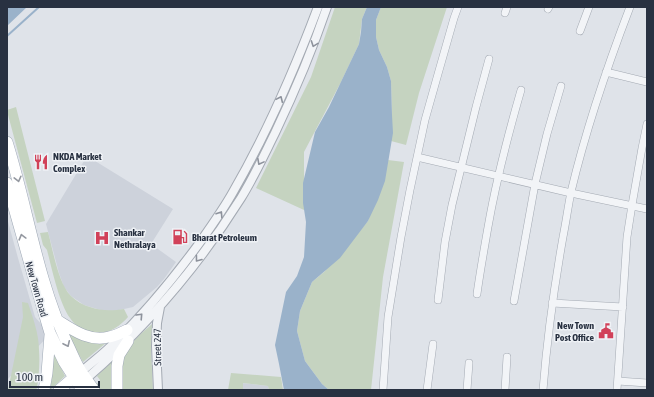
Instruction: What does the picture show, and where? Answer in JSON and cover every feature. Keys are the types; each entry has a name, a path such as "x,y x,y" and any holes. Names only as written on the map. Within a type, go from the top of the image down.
{"main road":[{"path":"7,142 39,266 52,307 79,382 94,390"},
{"name":"New Town Road","path":"7,183 50,333 64,362 79,382"},
{"path":"57,320 78,333 88,337 98,338 127,336 119,355 117,366 117,390"},
{"path":"44,390 47,373 50,333"},
{"path":"59,390 79,382"}],"street":[{"path":"79,382 110,358 213,224 233,192 254,153 291,75 318,7"},
{"path":"127,336 161,305 207,248 242,197 286,111 306,65 327,7"},
{"path":"383,390 390,309 401,237 425,120 458,7"},
{"path":"580,31 589,7"},
{"path":"543,390 552,303 571,193 606,72 630,7"},
{"path":"438,300 450,212 489,59"},
{"path":"606,72 647,82"},
{"path":"514,301 536,184 547,134 561,86"},
{"path":"477,294 488,227 499,175 521,90"},
{"path":"617,390 627,237 647,124"},
{"path":"417,157 647,209"},
{"path":"233,192 242,197"},
{"path":"552,303 623,307"},
{"name":"Street 247","path":"158,390 156,346 157,323 161,305"},
{"path":"427,390 432,344"},
{"path":"505,390 507,357"},
{"path":"467,390 469,363"},
{"path":"618,381 647,383"}],"shaded area":[{"name":"Shankar Nethralaya","path":"87,156 173,209 151,244 176,262 157,287 133,307 114,311 104,311 84,305 71,296 64,287 59,273 46,224"},
{"path":"7,218 35,317 50,334 7,380"},
{"path":"242,383 268,386 269,390 243,390"}],"green space":[{"path":"335,7 367,7 362,19 359,44 341,82 304,152 304,210 256,188 311,77"},
{"path":"381,7 447,7 419,93 406,145 391,141 391,81 387,67 379,50 376,37 376,20"},
{"path":"16,107 45,221 37,223 7,111"},
{"path":"388,160 404,162 383,277 371,390 329,390 322,384 305,361 297,331 300,311 312,282 324,272 368,221"},
{"path":"48,232 59,275 66,290 75,300 94,308 107,310 124,309 128,317 121,324 108,331 98,333 83,329 72,321 62,304 47,250 43,245 40,233"},
{"path":"22,302 28,303 38,338 39,373 37,388 36,390 8,390 23,317"},
{"path":"152,324 151,349 153,390 121,390 121,370 125,354 140,334"},
{"path":"66,331 105,342 106,343 83,362"},
{"path":"52,350 65,376 50,390 46,390"},
{"path":"111,362 113,362 112,390 100,390 96,385 100,380 97,376"},
{"path":"231,373 281,377 283,390 269,390 268,386 243,383 243,390 228,390"}],"water":[{"path":"7,7 27,7 7,26"},
{"path":"367,7 381,7 376,20 376,37 379,50 387,67 391,81 393,133 385,181 368,221 340,258 312,282 300,311 297,331 305,361 322,384 329,390 284,390 275,345 286,292 297,276 304,257 306,222 303,203 303,183 315,132 329,107 359,44 362,19"}],"waterway":[{"path":"7,36 39,7"}],"place":[{"name":"NKDA Market Complex","path":"41,162"},
{"name":"Bharat Petroleum","path":"180,237"},
{"name":"Shankar Nethralaya","path":"102,238"},
{"name":"New Town Post Office","path":"606,331"}]}
